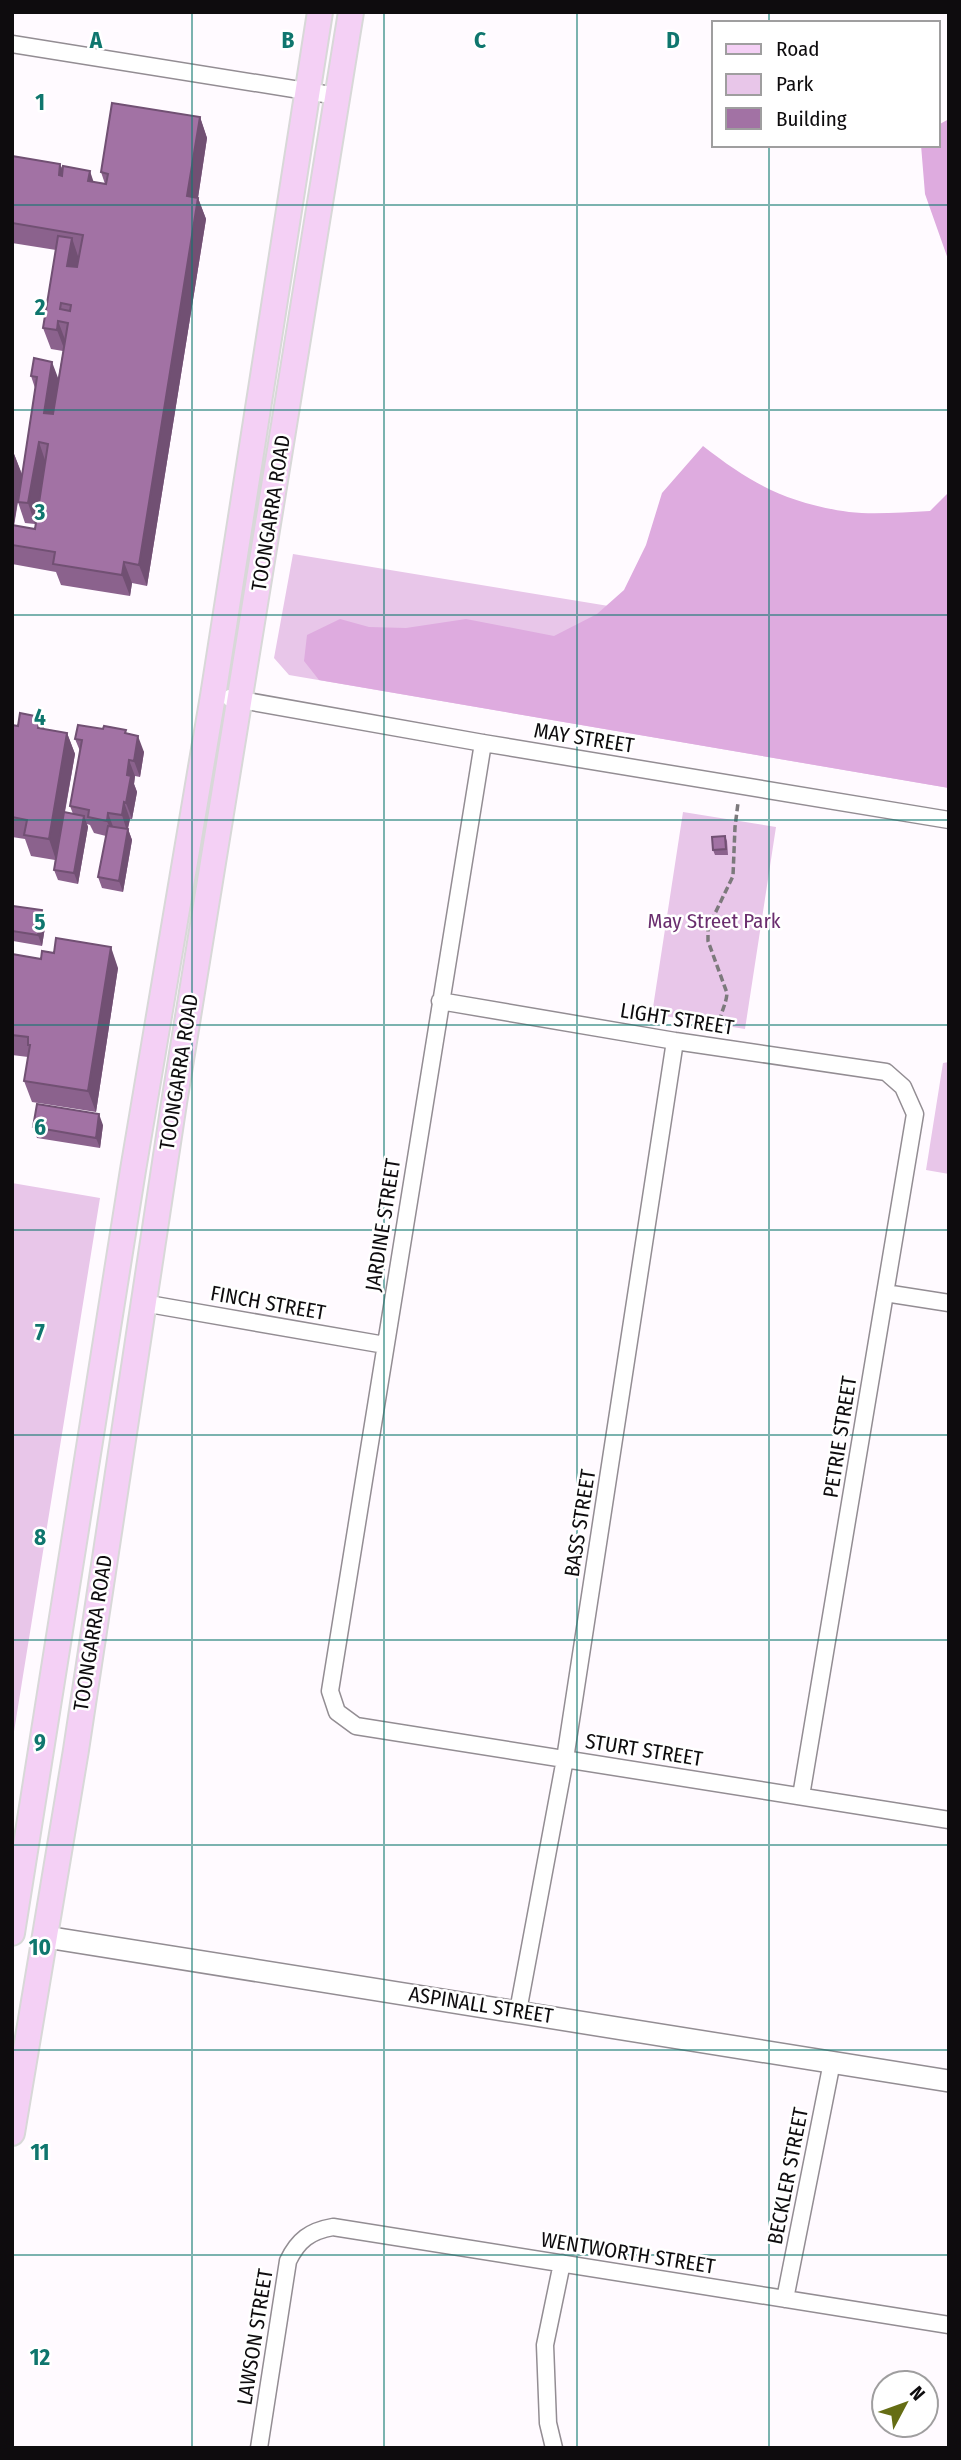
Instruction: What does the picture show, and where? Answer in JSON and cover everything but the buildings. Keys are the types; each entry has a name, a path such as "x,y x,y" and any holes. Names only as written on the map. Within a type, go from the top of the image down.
{"main road":[{"name":"TOONGARRA ROAD","path":"12,1932 213,696 320,12"},
{"name":"TOONGARRA ROAD","path":"12,2133 46,1937 143,1303 351,12"},
{"name":"ASPINALL STREET","path":"12,1932 949,2081"}],"street":[{"path":"12,44 337,96"},
{"name":"MAY STREET","path":"213,696 949,820"},
{"name":"JARDINE STREET","path":"337,1712 330,1691 483,743"},
{"name":"LIGHT STREET","path":"440,1001 675,1041 886,1072 903,1087"},
{"name":"BASS STREET","path":"518,2011 565,1759 675,1041"},
{"name":"PETRIE STREET","path":"801,1796 915,1114 903,1087"},
{"path":"885,1293 949,1303"},
{"name":"FINCH STREET","path":"143,1303 385,1345"},
{"name":"STURT STREET","path":"337,1712 356,1726 949,1819"},
{"name":"BECKLER STREET","path":"785,2299 832,2062"},
{"name":"WENTWORTH STREET","path":"303,2237 318,2229 333,2227 949,2325"},
{"name":"LAWSON STREET","path":"259,2448 288,2261 303,2237"},
{"path":"554,2448 548,2423 545,2345 562,2263"}],"path":[{"path":"723,1048 718,1021 727,993 708,941 708,928 733,876 735,827 741,784"}],"green space":[{"path":"293,554 949,662 949,788 289,675 274,658"},
{"name":"May Street Park","path":"683,812 776,827 745,1029 652,1014"},
{"path":"949,1062 949,1174 926,1170 943,1063"},
{"path":"12,1183 100,1198 12,1744"}],"shaded area":[{"path":"949,119 949,262 925,194 921,147 940,147 940,124"},
{"path":"703,446 771,490 827,508 869,513 930,511 949,492 949,788 319,680 304,661 307,635 340,619 369,627 406,628 466,619 554,636 597,614 624,590 646,545 662,493"}]}
